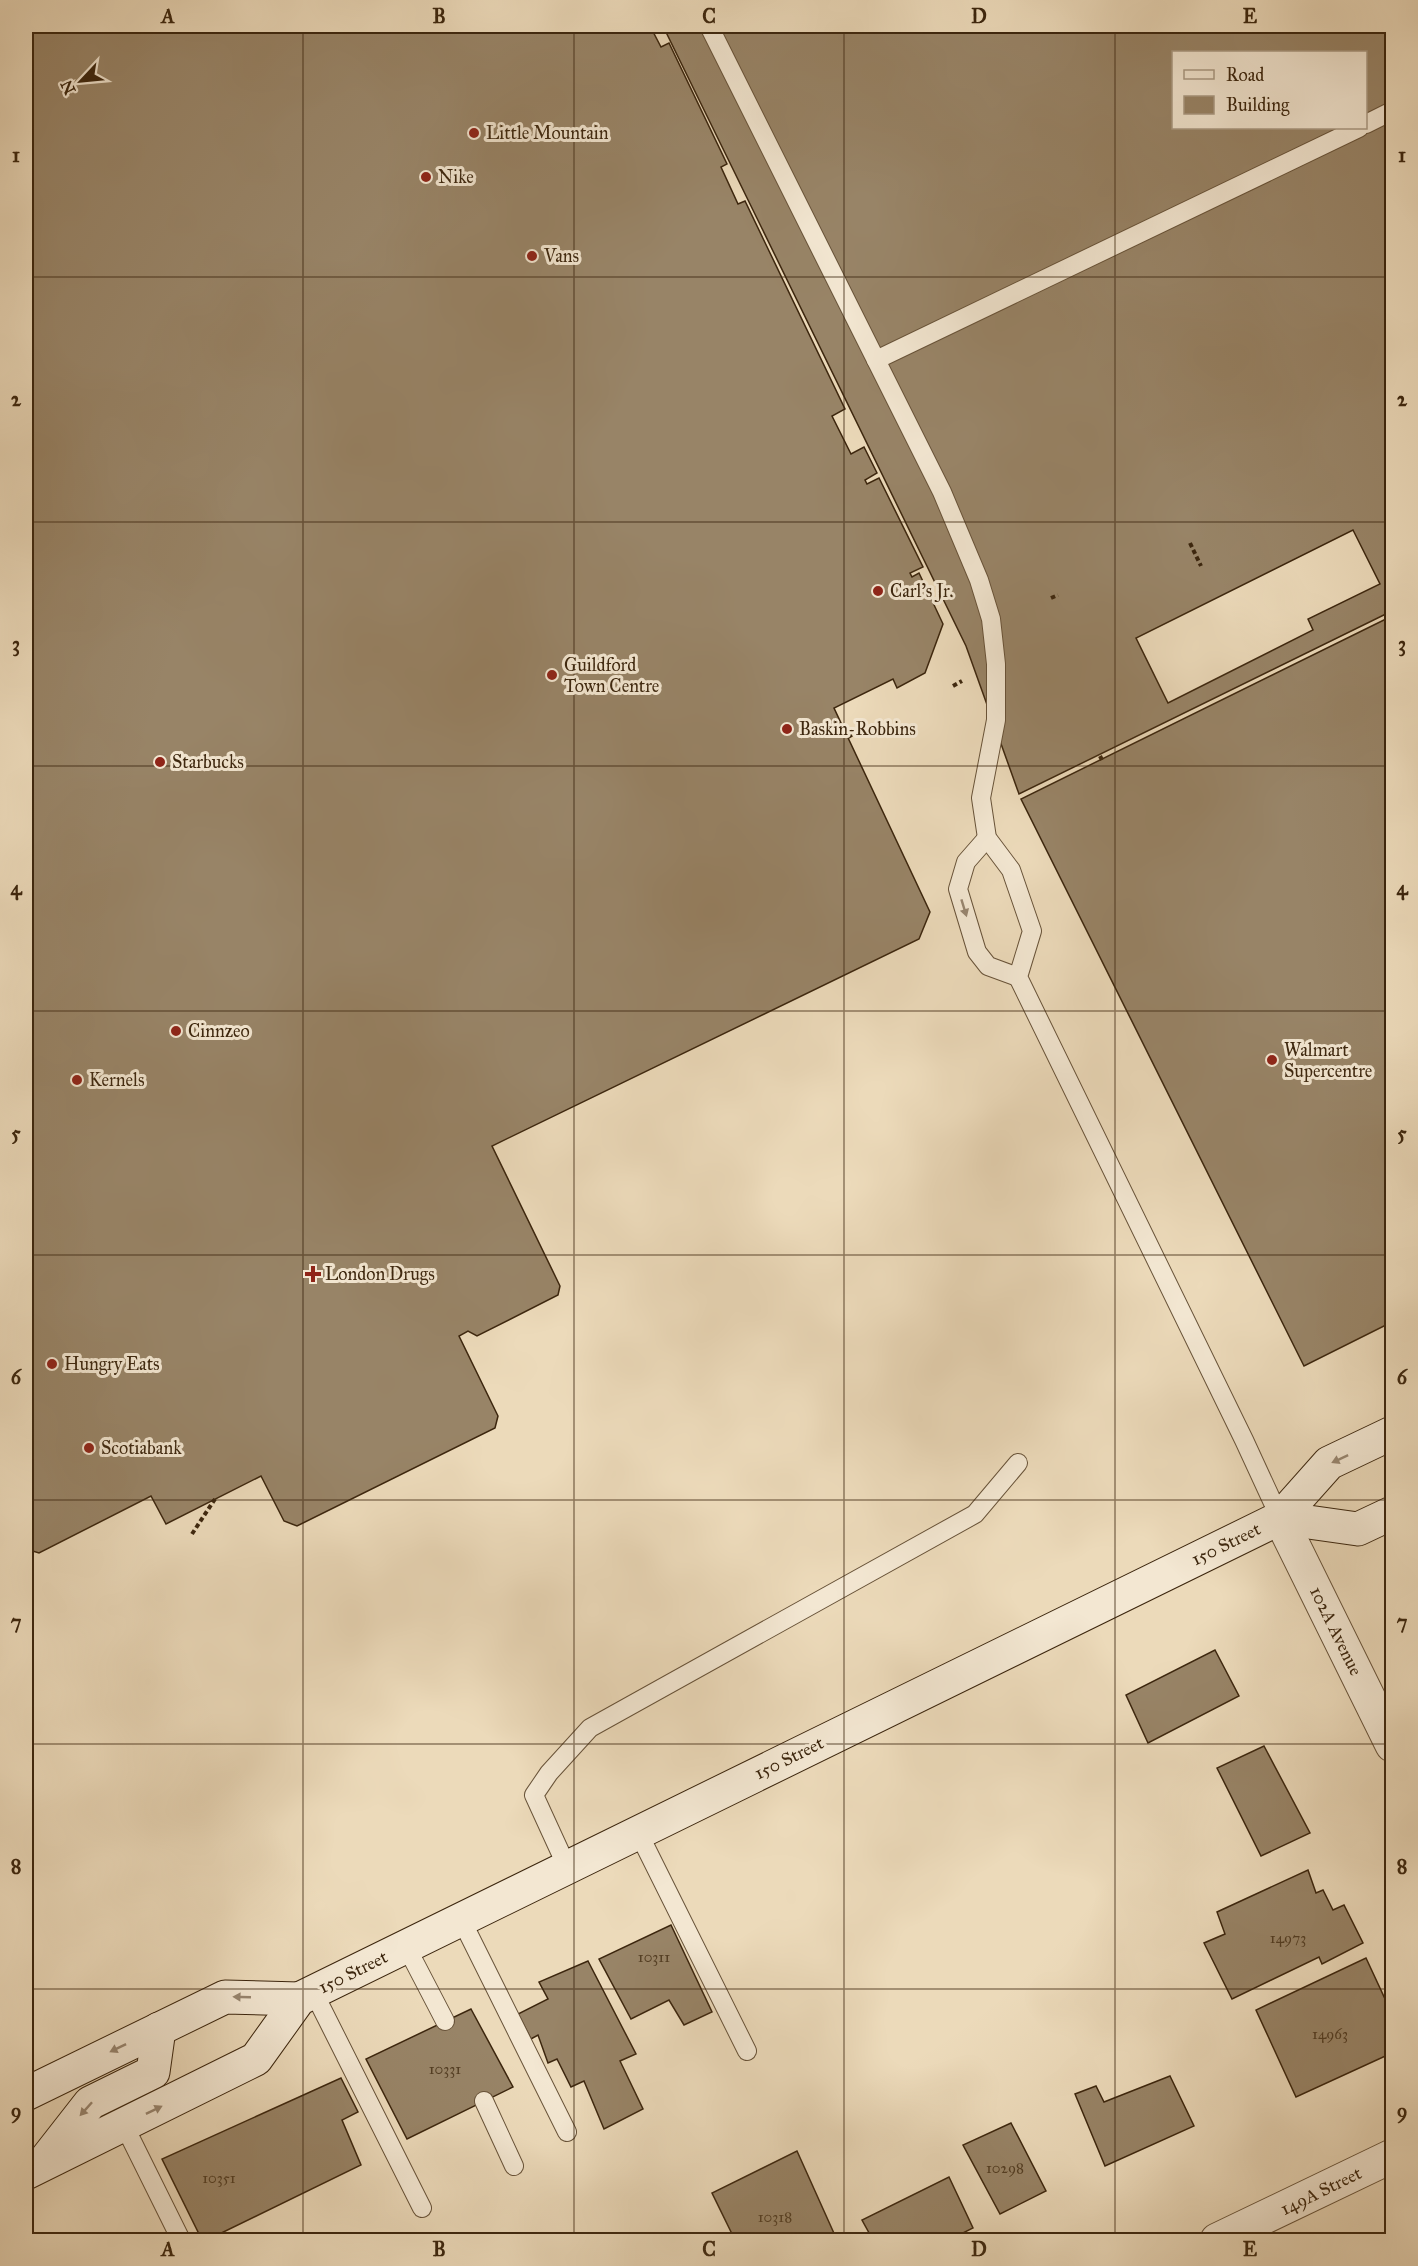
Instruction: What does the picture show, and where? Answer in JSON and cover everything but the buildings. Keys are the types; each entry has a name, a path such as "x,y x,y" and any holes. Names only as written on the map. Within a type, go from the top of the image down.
{"main road":[{"name":"150 Street","path":"26,2094 225,1997 306,1995 1280,1518 1329,1463 1392,1434"},
{"name":"150 Street","path":"1280,1518 1358,1529 1392,1513"},
{"name":"102A Avenue","path":"1280,1518 1392,1745"},
{"name":"150 Street","path":"34,2169 256,2059 306,1995"},
{"path":"34,2169 90,2103 153,2072 159,2029"},
{"name":"149A Street","path":"1226,2238 1392,2157"}],"lane":[{"path":"709,26 942,492 980,580 991,619 996,664 996,720 981,798 987,838 1011,870 1032,931 1018,977 1241,1433 1280,1518"},
{"path":"1367,123 1392,111"},
{"path":"876,360 1357,129"},
{"path":"987,838 966,862 958,890 977,952 988,966 1018,977"},
{"path":"567,1867 534,1795 549,1773 590,1728 975,1514 1018,1463"},
{"path":"638,1832 747,2051"},
{"path":"461,1919 567,2132"},
{"path":"406,1946 445,2021"},
{"path":"306,1995 422,2208"},
{"path":"484,2101 514,2166"},
{"path":"124,2125 181,2241"}],"path":[{"path":"1190,543 1201,566"},
{"path":"1051,598 1058,595"},
{"path":"953,686 962,681"},
{"path":"848,737 853,734"},
{"path":"192,1534 215,1499"}],"place":[{"name":"Little Mountain","path":"474,133"},
{"name":"Nike","path":"426,177"},
{"name":"Vans","path":"532,256"},
{"name":"Carl's Jr.","path":"878,591"},
{"name":"Guildford Town Centre","path":"552,675"},
{"name":"Baskin-Robbins","path":"787,729"},
{"name":"Starbucks","path":"160,762"},
{"name":"Cinnzeo","path":"176,1031"},
{"name":"Walmart Supercentre","path":"1272,1060"},
{"name":"Kernels","path":"77,1080"},
{"name":"London Drugs","path":"313,1274"},
{"name":"Hungry Eats","path":"52,1364"},
{"name":"Scotiabank","path":"89,1448"}]}
